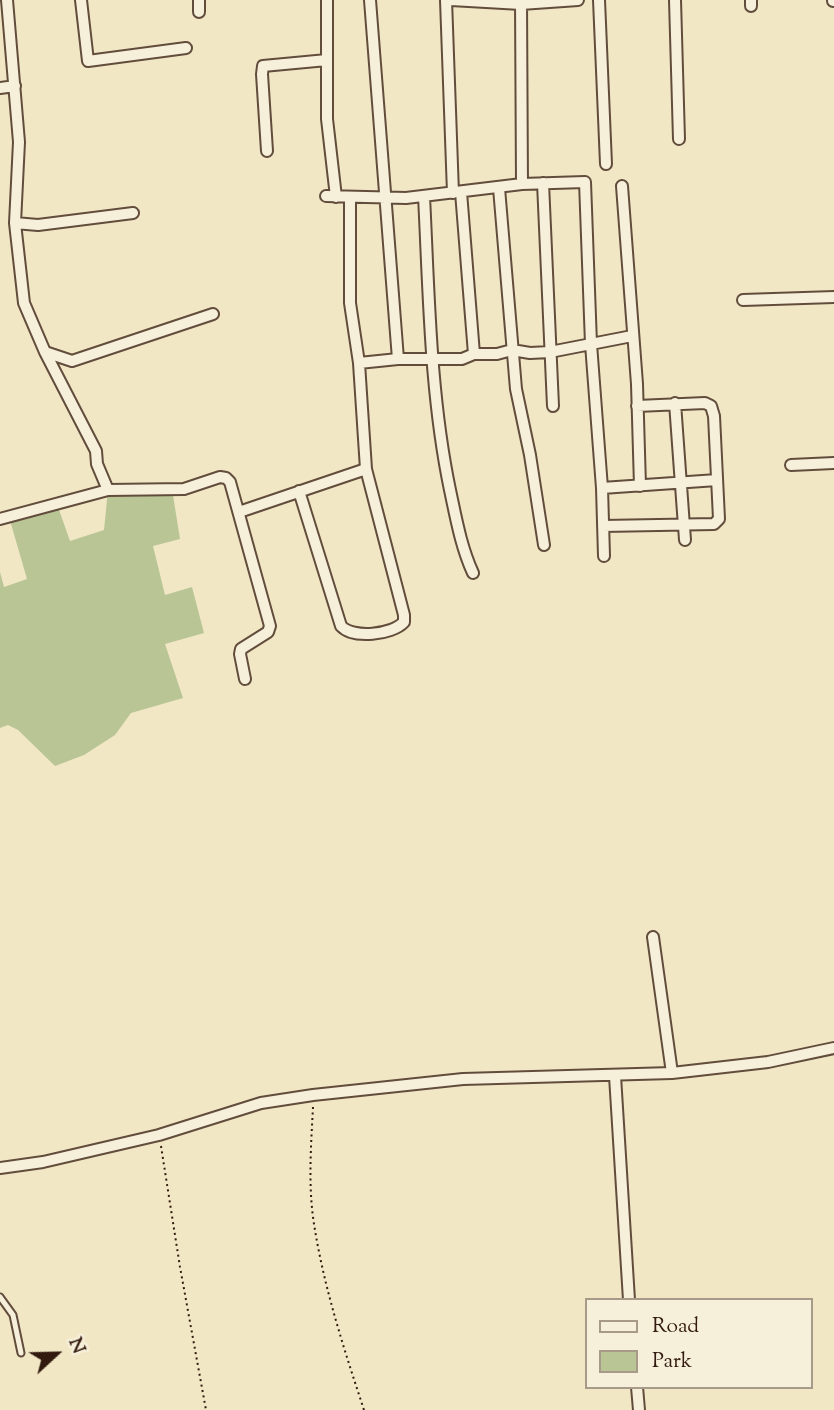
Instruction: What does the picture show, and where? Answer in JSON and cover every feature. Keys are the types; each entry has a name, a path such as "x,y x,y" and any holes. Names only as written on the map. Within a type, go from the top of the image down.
{"street":[{"path":"7,0 19,142 15,223 24,303 45,352 96,451 97,464 107,490"},
{"path":"81,0 88,61 186,48"},
{"path":"327,0 327,119 331,196 387,199 522,184 585,182 591,344 602,488 604,556"},
{"path":"370,0 398,359"},
{"path":"446,0 457,192 474,354"},
{"path":"452,0 578,0"},
{"path":"599,0 606,164"},
{"path":"675,0 679,139"},
{"path":"521,2 522,184"},
{"path":"267,151 263,66 327,60"},
{"path":"0,88 15,86"},
{"path":"543,183 553,406"},
{"path":"622,186 640,486"},
{"path":"499,188 516,389 530,455 544,545"},
{"path":"424,196 433,382 446,468 466,559 473,573"},
{"path":"299,491 341,626 350,634 398,628 404,622 404,615 366,469 359,363 351,303 350,197"},
{"path":"15,223 38,225 132,213"},
{"path":"743,300 834,297"},
{"path":"45,352 72,361 213,314"},
{"path":"359,363 398,359 462,359 474,354 497,354 512,350 550,352 632,336"},
{"path":"603,526 717,523 719,519 714,416 711,406 705,403 675,403 637,406"},
{"path":"675,403 685,540"},
{"path":"791,465 834,463"},
{"path":"239,512 366,469"},
{"path":"0,519 107,490 184,489 220,477 226,478 230,482 239,512 270,626 268,632 241,649 245,679"},
{"path":"602,488 717,480"},
{"path":"653,937 672,1073"},
{"path":"0,1168 43,1162 159,1135 261,1103 313,1095 463,1079 672,1073 768,1062 834,1048"},
{"path":"615,1076 629,1298"},
{"path":"637,1389 639,1410"}],"lane":[{"path":"0,1297 13,1315 21,1353"}],"path":[{"path":"313,1095 311,1164 314,1223 333,1317 364,1410"},
{"path":"159,1135 206,1410"}],"green space":[{"path":"172,489 180,539 153,546 165,595 192,587 204,633 165,644 183,698 131,713 115,735 84,755 55,766 18,730 8,725 0,728 0,572 4,587 27,579 9,517 57,504 70,541 104,530 108,490"}]}
